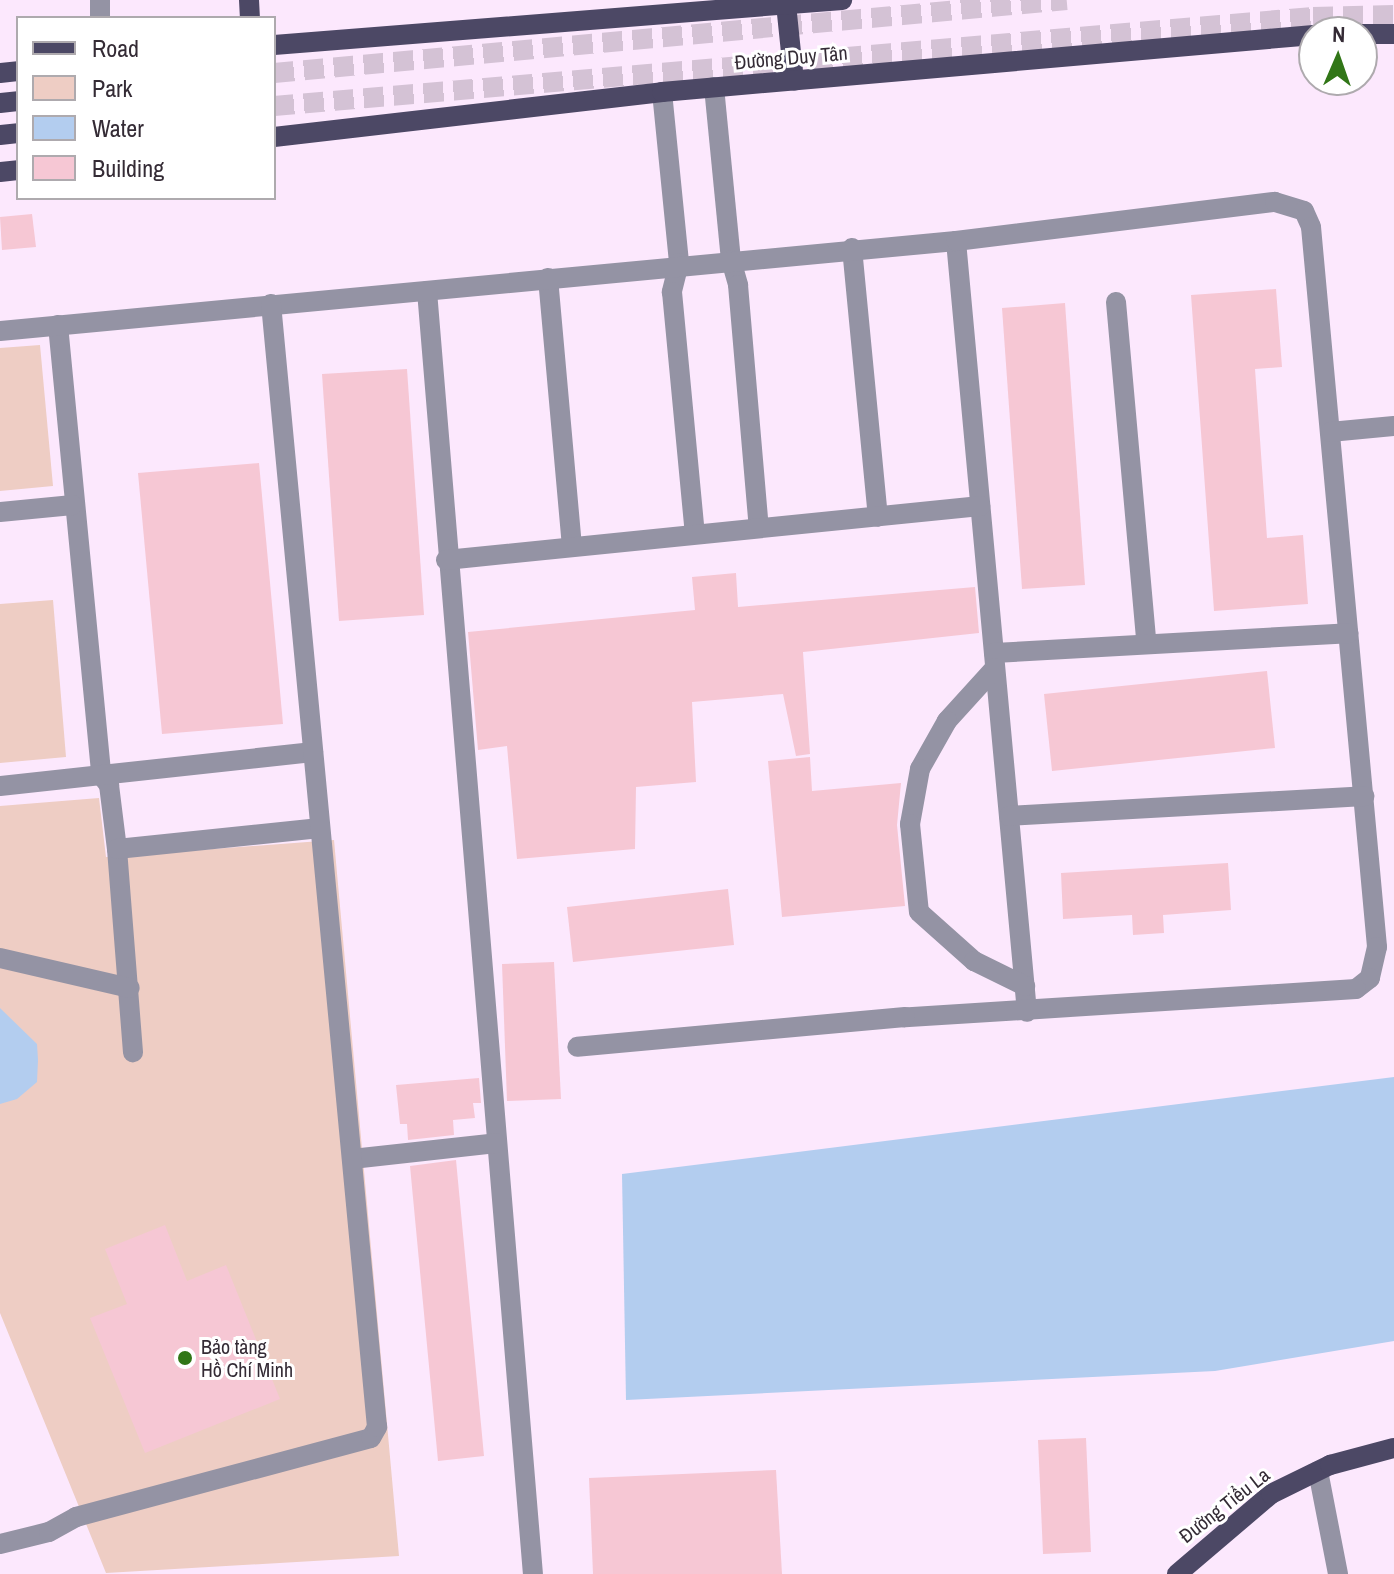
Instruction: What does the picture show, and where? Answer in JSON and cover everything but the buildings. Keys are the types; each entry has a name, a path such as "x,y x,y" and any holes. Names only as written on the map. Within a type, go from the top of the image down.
{"main road":[{"path":"276,45 842,0"},
{"path":"786,4 794,81"},
{"name":"Đường Duy Tân","path":"276,137 662,92 1298,36"},
{"name":"Đường Tiểu La","path":"1177,1574 1271,1494 1318,1471 1394,1448"}],"street":[{"path":"714,87 731,260 738,285 759,528"},
{"path":"662,92 679,263 672,292 695,534"},
{"path":"0,331 427,291 679,263 956,241 1291,204 1304,211 1311,227 1377,947 1370,978 1356,989 1027,1012 905,1017 577,1047"},
{"path":"956,241 1027,1012"},
{"path":"852,248 878,517"},
{"path":"548,278 572,546"},
{"path":"427,291 446,560 533,1574"},
{"path":"1116,302 1146,641"},
{"path":"0,1544 49,1532 76,1517 371,1438 377,1427 271,304"},
{"path":"58,325 101,775 109,785 117,849 133,1052"},
{"path":"1330,432 1394,426"},
{"path":"0,512 73,505"},
{"path":"446,560 980,506"},
{"path":"1025,986 974,961 919,912 910,824 920,769 947,721 994,660 1146,641 1348,633"},
{"path":"0,786 313,752"},
{"path":"1009,816 1364,796"},
{"path":"117,849 320,828"},
{"path":"0,958 130,988"},
{"path":"352,1159 496,1143"},
{"path":"1318,1471 1338,1574"}],"green space":[{"path":"40,345 53,486 0,491 0,348"},
{"path":"53,600 66,757 0,763 0,604"},
{"path":"99,798 106,857 334,840 399,1556 106,1573 0,1313 0,806"}],"water":[{"path":"0,1008 37,1044 38,1060 37,1082 17,1099 0,1104"},
{"path":"1394,1077 1394,1341 1215,1371 626,1400 622,1174"}],"tunnel":[{"path":"276,73 1067,0"},
{"path":"276,106 1313,17 1394,15"}],"place":[{"name":"Bảo tàng Hồ Chí Minh","path":"185,1358"}]}
